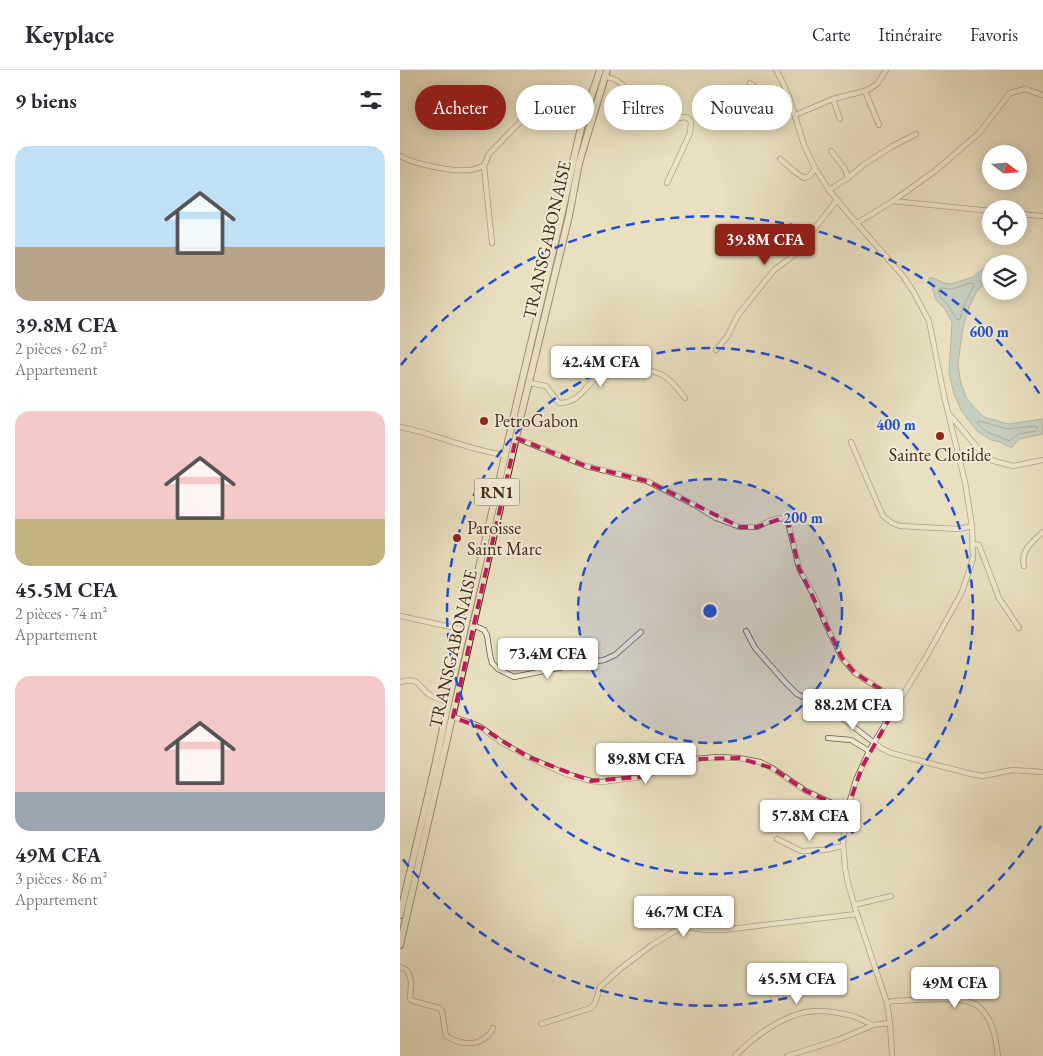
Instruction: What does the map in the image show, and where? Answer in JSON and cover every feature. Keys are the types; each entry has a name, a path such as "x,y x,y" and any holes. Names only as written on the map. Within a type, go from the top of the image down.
{"highway":[{"name":"TRANSGABONAISE","path":"594,88 600,70"},
{"name":"TRANSGABONAISE","path":"400,945 569,216 581,155 606,73"},
{"name":"TRANSGABONAISE","path":"400,915 581,130"}],"street":[{"path":"776,70 783,85"},
{"path":"794,115 833,99 865,91 877,84 886,70"},
{"path":"606,73 623,85 635,104 656,120 664,121 684,117 688,118 691,122 690,133 667,183"},
{"path":"750,82 754,85"},
{"path":"856,223 893,201 935,171 979,133 1010,93 1025,89 1043,95"},
{"path":"865,91 879,125"},
{"path":"833,99 840,119"},
{"path":"792,108 804,144 815,168 829,190 903,276 929,320 948,413 965,482 972,526 971,564 962,592 925,659 869,751 856,780 847,810 843,846 844,868 854,905 886,1002 890,1022 892,1056"},
{"path":"492,243 484,166 489,154 516,126"},
{"path":"829,190 848,178 863,165 916,134"},
{"path":"831,151 845,170 848,178"},
{"path":"400,156 409,160 458,170 471,170 484,166"},
{"path":"780,159 804,178 810,176 815,168"},
{"path":"716,350 727,337 738,315 774,270 793,256 838,200"},
{"path":"893,201 982,210"},
{"path":"1027,215 1043,216"},
{"path":"529,383 546,386 559,403 566,403 580,395 599,376 621,365 665,376 685,398"},
{"path":"948,413 986,459 1013,466 1043,460"},
{"path":"400,427 475,450 505,455"},
{"path":"516,438 586,466 647,481 695,505 716,518 740,527 757,527 777,518 783,518 789,526 799,568 842,658 855,673 899,701"},
{"path":"851,442 883,516 887,520 900,526 959,529 972,526"},
{"path":"1024,566 1023,561 1026,550 1043,532"},
{"path":"973,544 979,545 999,598 1019,628"},
{"path":"400,616 465,630"},
{"path":"473,625 484,630 487,635 492,663 498,670 514,677 604,660 615,655 640,632"},
{"path":"746,631 755,648 797,694 837,714 874,743 891,753 983,776 1012,770 1043,772"},
{"path":"400,682 411,680 417,682 429,695 449,702"},
{"path":"453,717 482,728 501,742 528,757 566,774 591,781 602,782 641,777 694,760 717,757 738,758 760,762 772,768 806,792 847,810"},
{"path":"828,738 851,740 869,751"},
{"path":"777,839 801,852 843,846"},
{"path":"854,905 891,896"},
{"path":"541,1024 591,1008 595,1003 600,988 620,969 652,945 677,930 692,928 723,930 857,914"},
{"path":"400,967 407,970 410,977 410,999 439,1008 442,1011 446,1036 472,1044 480,1042 487,1037 493,1028"},
{"path":"886,1002 960,1000 976,1004 985,1013 991,1024 998,1056"},
{"path":"735,1056 771,1026 807,1012 850,1015 873,1026"},
{"path":"787,1056 838,1040 873,1026 890,1022"}],"highlighted area":[{"path":"516,438 586,466 647,481 740,527 757,527 783,518 789,526 799,568 842,658 855,673 899,701 862,767 847,810 806,791 772,768 739,758 694,759 641,777 591,781 528,757 482,728 453,717"}],"water":[{"path":"982,269 982,286 969,307 963,327 958,363 960,379 966,397 984,417 1008,424 1043,419 1043,434 1020,439 1012,447 991,440 978,432 962,412 954,394 949,373 952,322 944,308 936,300 929,278 951,284 973,277"}],"place":[{"name":"PetroGabon","path":"484,421"},
{"name":"Sainte Clotilde","path":"940,436"},
{"name":"Paroisse Saint Marc","path":"457,538"}]}
